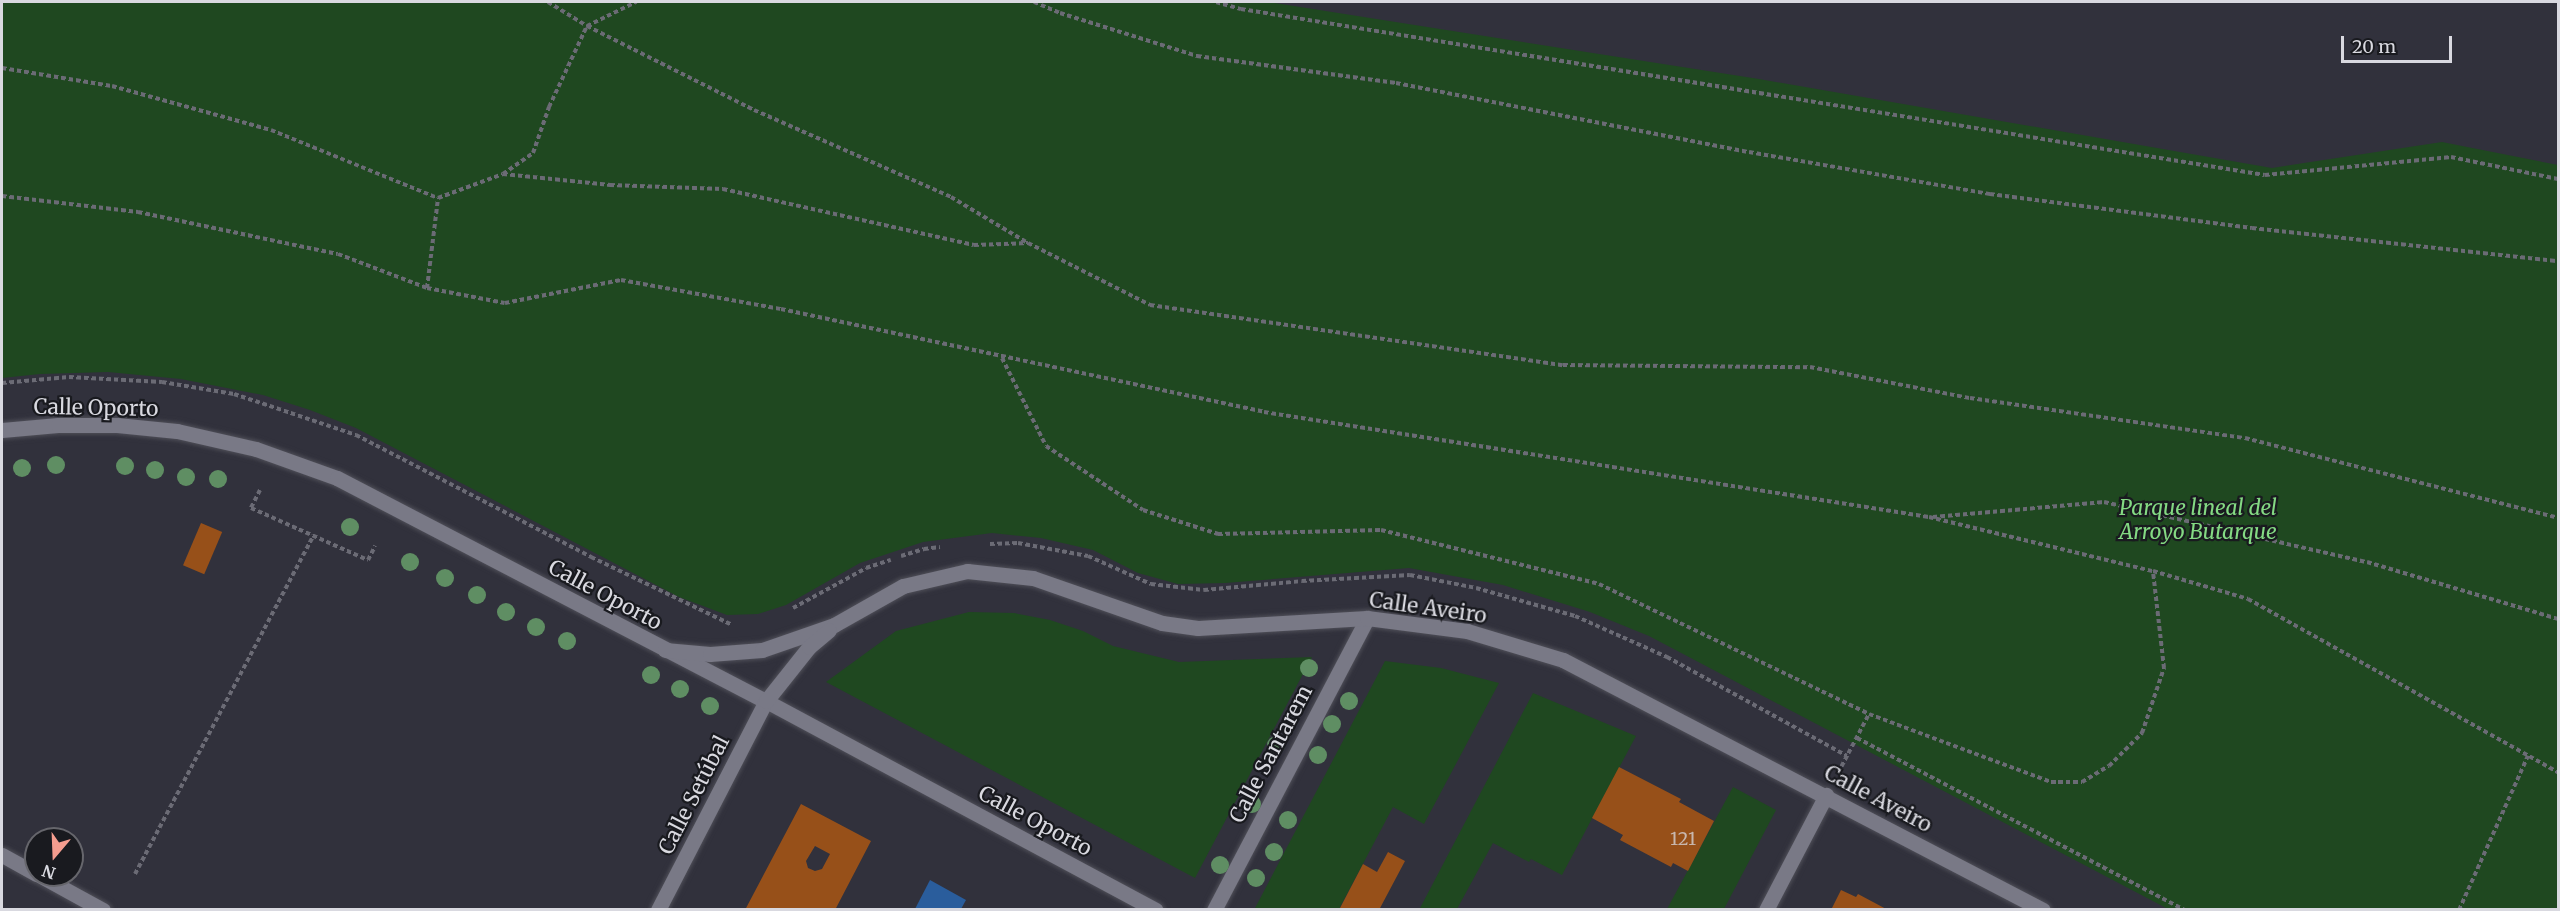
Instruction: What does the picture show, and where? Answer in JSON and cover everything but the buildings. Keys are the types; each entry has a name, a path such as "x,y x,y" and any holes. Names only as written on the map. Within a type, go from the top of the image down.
{"street":[{"name":"Calle Oporto","path":"2,430 58,425 117,425 177,431 256,449 337,478 766,701 1156,909"},
{"name":"Calle Aveiro","path":"766,701 809,647 834,625 903,586 967,571 1033,578 1162,623 1198,627 1366,618 1467,631 1563,660 2043,909"},
{"name":"Calle Santarem","path":"1214,909 1366,618"},
{"name":"Calle Aveiro","path":"665,650 710,654 748,652 834,625"},
{"name":"Calle Setúbal","path":"658,909 766,701"},
{"path":"1766,909 1826,795"},
{"path":"2,855 24,867"},
{"path":"62,887 103,909"}],"path":[{"path":"548,2 587,26 754,111 951,197 1028,243 1150,305 1563,365 1810,367 1970,398 2245,438 2559,518"},
{"path":"2,68 112,86 271,130 438,198 503,174 533,153 549,107 587,26 636,2"},
{"path":"1034,2 1060,13 1197,56 1396,83 1749,152 1990,194 2252,228 2559,261"},
{"path":"1216,2 1241,9 2265,176 2451,157 2559,179"},
{"path":"503,174 610,185 723,189 974,245 1028,243"},
{"path":"2,196 138,212 338,254 427,288 505,303 621,280 781,309 1264,412 1929,517 2153,571 2248,599 2559,772"},
{"path":"427,288 438,198"},
{"path":"1002,357 1046,446 1143,510 1218,534 1381,530 1599,584 1869,714 2051,782 2082,782 2109,766 2142,733 2164,668 2153,571"},
{"path":"260,490 251,508 368,560 375,546"},
{"path":"1929,517 2104,502 2367,562 2559,619"},
{"path":"135,874 314,535"},
{"path":"1826,795 1869,714"},
{"path":"1857,738 2185,909"},
{"path":"2459,909 2528,756"}],"green space":[{"name":"Parque lineal del Arroyo Butarque","path":"2,2 1268,2 1759,79 2272,168 2442,142 2558,165 2558,909 2168,909 1649,636 1590,612 1503,585 1409,568 1225,583 1178,584 1138,573 1093,550 1041,538 992,533 923,542 860,563 786,605 758,614 727,615 679,597 356,428 310,410 263,395 181,379 108,372 40,374 2,378"},
{"path":"969,612 1014,613 1050,620 1083,631 1113,646 1179,662 1312,657 1195,878 826,682 896,631"},
{"path":"1385,661 1441,668 1499,683 1424,824 1393,807 1339,909 1254,910"},
{"path":"1533,693 1636,736 1562,875 1531,859 1529,862 1493,843 1457,909 1419,910"},
{"path":"1733,787 1776,810 1724,909 1667,909"}],"water":[{"path":"930,880 966,900 961,909 915,909"}]}
